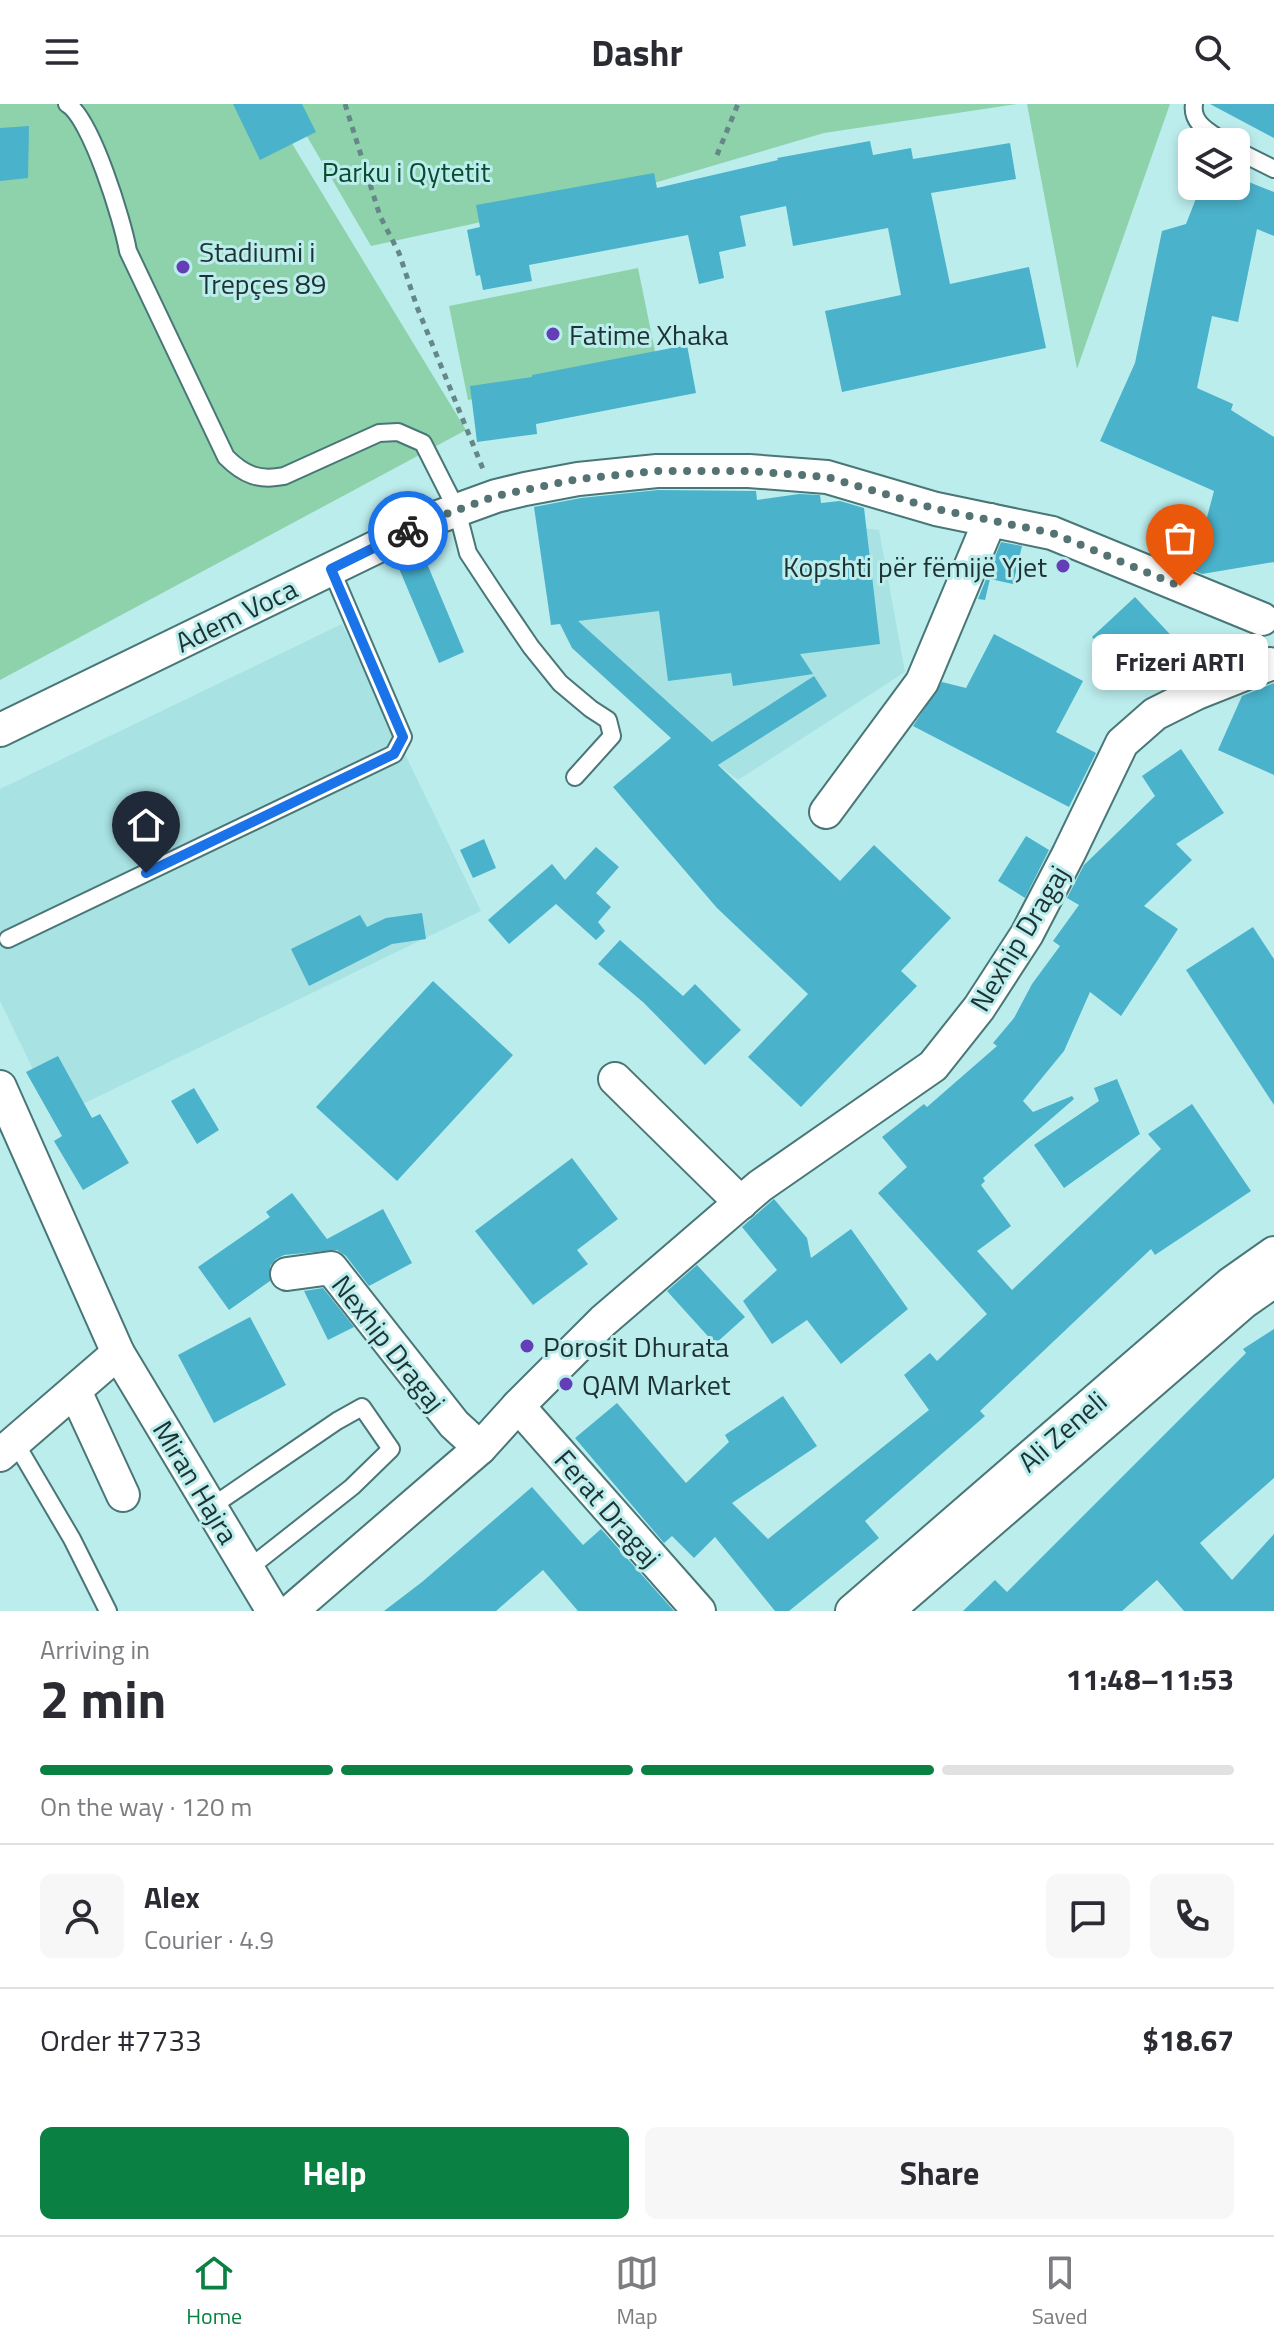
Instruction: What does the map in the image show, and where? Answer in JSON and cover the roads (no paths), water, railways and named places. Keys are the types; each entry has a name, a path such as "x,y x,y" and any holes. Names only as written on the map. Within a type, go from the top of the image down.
{"street":[{"name":"Adem Voca","path":"0,730 457,510 496,496 578,479 657,471 749,471 827,477 936,509 1052,533 1268,609"},
{"path":"826,812 922,682 990,520"},
{"path":"1268,609 1260,634 1263,649 1272,665"},
{"name":"Nexhip Dragaj","path":"291,1611 480,1448 603,1321 760,1186 933,1066 979,1008 1027,934 1122,743 1155,714 1197,693 1272,665"},
{"path":"615,1079 741,1203"},
{"name":"Miran Hajra","path":"1,1095 118,1353 273,1611"},
{"name":"Ali Zeneli","path":"852,1611 1230,1284 1274,1253"},
{"name":"Nexhip Dragaj","path":"287,1274 331,1268 454,1424 480,1448"},
{"name":"Ali Zeneli","path":"887,1611 1244,1302 1274,1281"},
{"path":"7,1448 118,1353"},
{"path":"75,1391 123,1495"},
{"name":"Ferat Dragaj","path":"518,1406 699,1611"}],"lane":[{"path":"67,104 74,108 93,139 124,226 128,251 226,457 239,470 268,479 284,476 379,433 398,432 423,443 457,510 468,553 531,647 560,683 608,720 612,736 575,777"},
{"path":"1194,104 1193,116 1205,128"},
{"path":"1250,157 1274,169"},
{"path":"8,939 394,754 403,737 331,569"},
{"path":"211,1507 362,1407 391,1449 352,1487 248,1569"},
{"path":"7,1448 72,1539 108,1611"}],"place":[{"name":"Stadiumi i Trepçes 89","path":"183,267"},
{"name":"Fatime Xhaka","path":"553,334"},
{"name":"Kopshti për fëmijë Yjet","path":"1063,566"},
{"name":"Frizeri ARTI","path":"1180,586"},
{"name":"Porosit Dhurata","path":"527,1346"},
{"name":"QAM Market","path":"566,1384"}],"park label":[{"name":"Parku i Qytetit","path":"406,171"}]}
